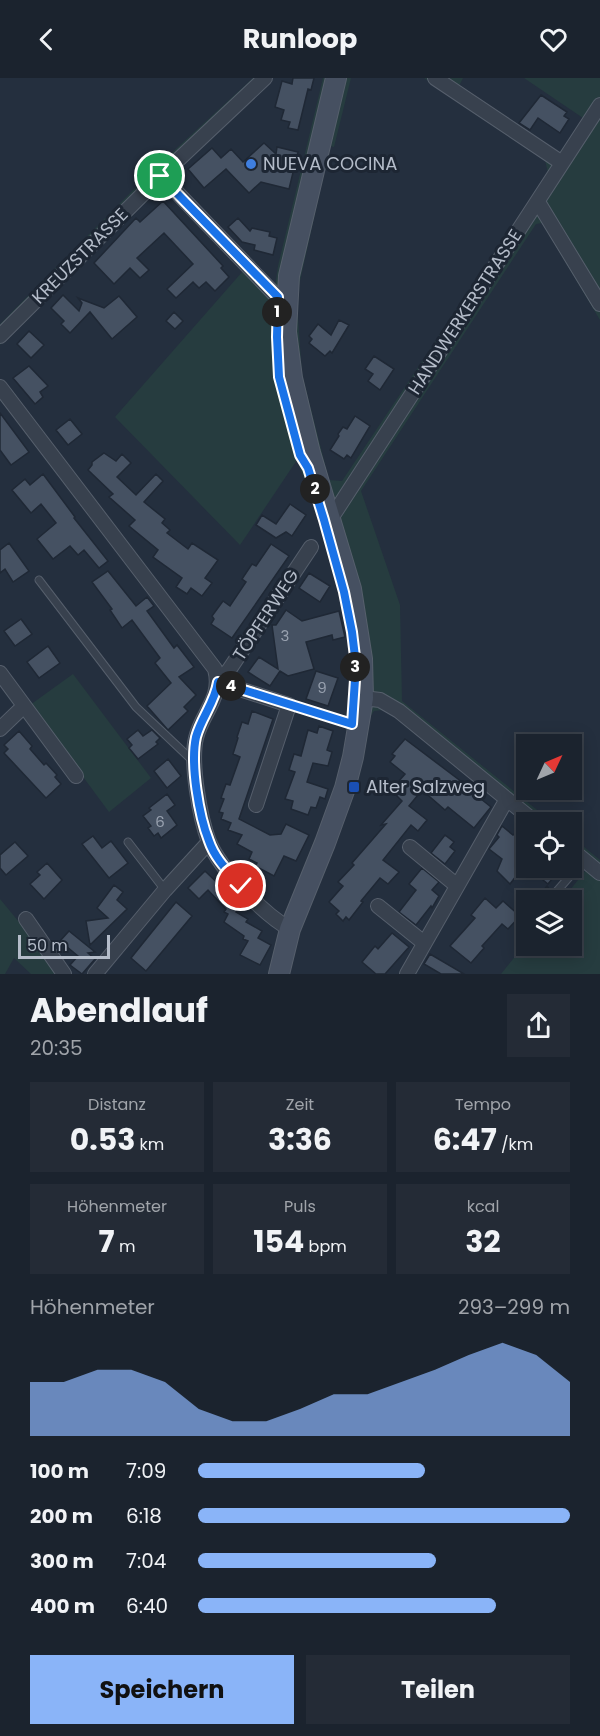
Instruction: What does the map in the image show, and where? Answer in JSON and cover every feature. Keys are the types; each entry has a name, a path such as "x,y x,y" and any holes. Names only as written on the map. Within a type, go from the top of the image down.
{"street":[{"name":"KREUZSTRASSE","path":"0,336 160,176 265,78"},
{"path":"279,974 290,929 345,788 363,698 362,659 351,589 310,453 292,378 286,332 289,276 336,78"},
{"path":"435,78 562,163"},
{"name":"HANDWERKERSTRASSE","path":"330,520 600,105"},
{"path":"160,176 287,307"},
{"path":"538,202 600,304"},
{"path":"0,387 215,669 218,682 216,692 196,738 194,762 198,794 209,842 219,860 241,886 268,915 290,929"},
{"name":"TÖPFERWEG","path":"218,682 229,670 311,547"},
{"path":"0,673 76,776"},
{"path":"218,682 289,705 256,805"},
{"path":"363,698 380,700 390,705 523,812"},
{"path":"0,729 24,706"},
{"path":"407,974 507,799"},
{"path":"95,974 165,890 209,842"},
{"path":"410,847 456,885"},
{"path":"584,860 600,873"},
{"path":"378,906 424,943"},
{"path":"26,919 64,974"}],"lane":[{"path":"39,580 136,707 194,762"},
{"path":"128,842 165,890"},
{"path":"558,890 584,860"}],"path":[{"path":"289,705 359,727"}],"green space":[{"path":"253,78 272,78 163,180 0,345 0,324 153,170"},
{"path":"323,78 351,78 334,147 330,146 298,290 302,374 329,480 342,481 548,173 545,160 424,78 463,78 459,86 559,154 583,118 524,78 600,78 600,320 542,223 536,224 361,491 400,605 402,701 516,793 516,800 525,800 540,812 516,813 391,712 374,711 368,720 351,715 353,682 346,617 330,553 297,460 240,545 115,417 243,271 273,300 278,266"},
{"path":"73,674 151,778 109,812 30,705"},
{"path":"582,845 600,860 600,974 501,974 516,955 582,956 582,890 570,890 582,878 586,870 582,867"},
{"path":"0,899 59,974 31,974 14,958 5,974 0,974"}],"building":[{"path":"293,78 314,78 311,90 308,89 298,130 288,128 290,122 281,120 284,110 275,107 282,81 292,84"},
{"path":"541,95 567,112 564,116 569,119 560,133 538,118 530,130 519,123"},
{"path":"264,143 276,154 277,147 298,152 289,189 261,182 249,193 226,169 204,188 188,169 212,148 221,158 231,149 243,162"},
{"path":"163,201 223,266 221,268 229,277 215,291 206,282 199,288 193,282 176,298 167,289 193,264 164,233 137,258 149,270 140,278 130,268 114,284 94,263 136,218 140,222"},
{"path":"238,218 250,231 252,228 270,232 269,236 277,238 273,255 254,250 255,245 242,242 228,227"},
{"path":"63,295 79,311 82,303 78,298 104,308 119,296 137,317 112,339 90,312 70,333 61,324 64,321 51,308"},
{"path":"174,312 183,321 175,329 166,321"},
{"path":"339,320 349,325 332,353 330,351 325,356 309,343 312,339 309,336 318,324 331,335"},
{"path":"29,331 44,345 31,358 17,344"},
{"path":"374,356 394,369 380,390 368,381 373,374 365,369"},
{"path":"29,366 48,386 40,392 43,397 35,404 13,378"},
{"path":"0,413 29,452 11,465 0,450"},
{"path":"355,416 370,426 351,458 347,455 344,459 330,450 343,427 347,429"},
{"path":"70,419 82,434 68,445 56,430"},
{"path":"104,453 116,461 122,454 131,463 117,477 136,495 156,474 163,481 144,502 165,519 162,523 170,530 167,533 188,549 192,543 218,560 205,578 212,583 202,596 191,588 187,594 176,587 182,578 153,557 158,550 129,526 135,520 109,497 113,494 88,470 92,462"},
{"path":"43,474 108,561 99,568 84,550 78,555 70,546 53,559 37,539 56,523 41,504 31,513 12,490 25,479 30,485"},
{"path":"290,504 306,515 292,536 286,532 276,538 256,525 262,515 276,524"},
{"path":"9,543 29,571 13,582 5,569 0,573 0,550"},
{"path":"271,544 289,556 232,638 211,624 214,619 212,616 223,601 230,606 246,582 242,579 252,564 256,566"},
{"path":"108,571 136,606 147,597 154,606 147,611 174,648 177,645 194,667 179,677 196,695 184,707 188,711 168,730 147,706 171,683 155,663 160,658 132,620 122,628 110,610 112,609 92,582"},
{"path":"309,573 330,586 320,602 299,588"},
{"path":"286,610 302,621 339,611 345,637 333,640 332,635 306,642 314,669 288,676 280,671 270,686 248,672 259,657 278,669 272,625 276,625"},
{"path":"21,619 32,634 15,646 4,631"},
{"path":"48,646 60,663 39,678 27,662"},
{"path":"316,671 338,678 328,706 306,699"},
{"path":"252,711 273,719 239,819 270,835 281,834 286,824 309,835 296,861 284,856 274,876 255,866 257,863 249,859 252,852 237,844 242,835 228,830 231,823 221,819 223,813 219,812 226,784 230,785 240,757 233,754 237,737 242,722 248,724"},
{"path":"319,726 333,731 327,750 332,752 328,766 313,763 307,782 328,789 325,799 320,797 316,808 311,807 308,815 291,809 293,801 285,799 295,772 289,770 294,754 301,756 308,730 317,733"},
{"path":"138,730 143,736 152,730 160,738 156,742 158,744 138,759 129,748 132,745 127,739"},
{"path":"19,731 32,746 30,749 44,765 46,763 57,775 55,777 61,784 46,798 4,753 8,749 4,745"},
{"path":"405,739 466,785 469,781 480,790 476,795 491,807 474,828 448,807 445,810 422,790 409,806 427,820 418,831 411,825 383,860 399,872 388,884 380,878 349,920 346,917 343,921 336,914 339,911 329,902 343,886 338,882 354,865 352,863 386,824 381,825 402,801 391,790 405,774 390,762 395,756 392,754"},
{"path":"168,759 181,776 167,788 154,771"},
{"path":"167,794 175,805 167,811 177,825 161,838 158,833 154,836 148,828 151,826 143,816 151,810 149,808"},
{"path":"502,826 513,835 516,833 516,876 510,884 497,871 502,859 489,849 499,837 497,835"},
{"path":"445,835 454,842 450,847 455,851 445,864 431,853"},
{"path":"93,836 102,848 111,841 128,863 109,878 82,844"},
{"path":"15,842 28,856 6,875 0,868 0,855"},
{"path":"47,863 62,880 44,899 30,884 40,875 37,872"},
{"path":"422,868 439,882 432,890 439,896 432,908 431,906 416,925 399,912 416,890 409,884"},
{"path":"205,871 241,903 236,912 248,919 246,922 262,931 258,938 271,945 260,965 240,955 248,941 224,922 228,914 224,912 226,909 208,890 199,899 188,888"},
{"path":"541,878 553,878 548,884"},
{"path":"114,885 123,892 117,900 127,909 90,945 86,921 108,918 97,908"},
{"path":"485,898 496,908 503,901 516,912 516,920 508,929 502,924 482,946 484,948 471,963 450,946 475,918 471,915"},
{"path":"176,902 192,916 146,971 131,958"},
{"path":"69,931 95,952 88,953 95,959 82,974 70,965 78,956 60,941"},
{"path":"392,933 409,947 385,974 376,974 362,962 375,946 378,949"},
{"path":"430,954 464,974 441,974 424,964"}],"place":[{"name":"NUEVA COCINA","path":"251,164"},
{"name":"Alter Salzweg","path":"354,787"}],"route":[{"path":"160,176 278,297 279,377 300,455 308,468 344,592 356,665 352,724 218,682 196,738 194,762 198,794 209,842 219,860 241,886"}]}
